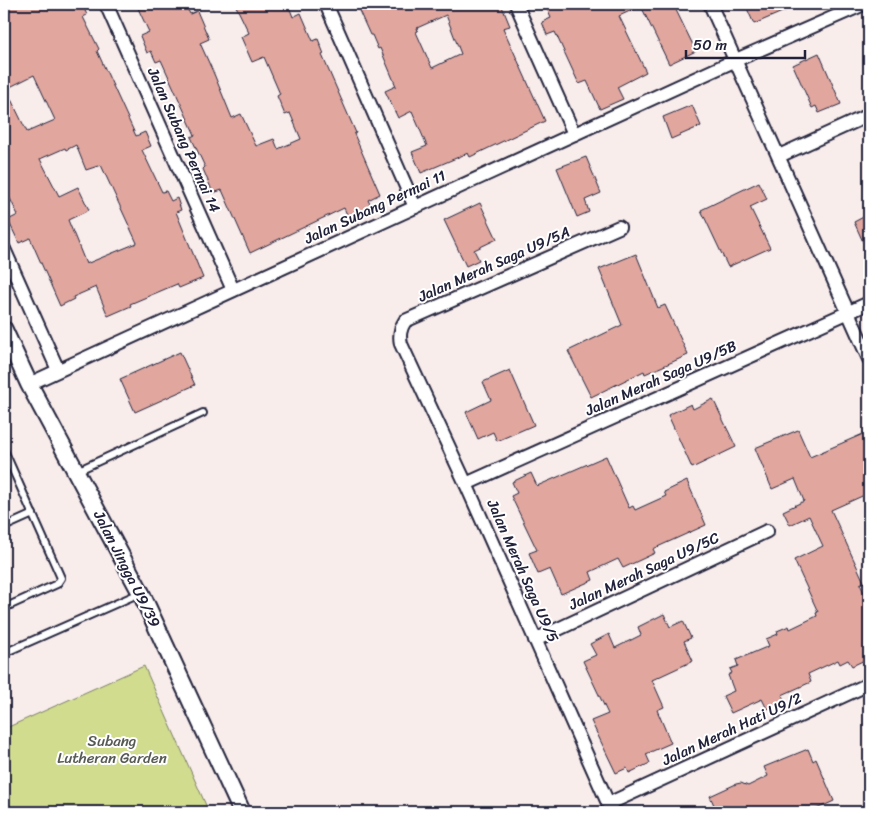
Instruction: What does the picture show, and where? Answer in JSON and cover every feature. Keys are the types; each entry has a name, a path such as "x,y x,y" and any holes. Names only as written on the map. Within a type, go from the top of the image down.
{"street":[{"name":"Jalan Subang Permai 14","path":"106,4 233,290"},
{"path":"326,4 415,207"},
{"path":"516,4 574,134"},
{"path":"710,4 869,359"},
{"name":"Jalan Subang Permai 11","path":"28,384 736,60 864,4"},
{"path":"779,156 869,115"},
{"name":"Jalan Merah Saga U9/5A","path":"401,344 400,329 405,321 619,227"},
{"path":"4,248 58,370"},
{"name":"Jalan Merah Saga U9/5B","path":"466,484 869,302"},
{"name":"Jalan Jingga U9/39","path":"4,330 28,384 141,593 242,812"},
{"name":"Jalan Merah Saga U9/5","path":"401,344 466,484 610,808"},
{"name":"Jalan Merah Saga U9/5C","path":"535,640 766,531"},
{"name":"Jalan Merah Hati U9/2","path":"610,808 869,684"}],"lane":[{"path":"77,472 203,413"},
{"path":"4,450 61,578 57,584 4,608"},
{"path":"4,527 33,514"},
{"path":"4,653 141,593"}],"green space":[{"name":"Subang Lutheran Garden","path":"144,666 209,812 4,812 4,729"}],"building":[{"path":"4,4 82,4 87,15 83,17 99,49 97,51 136,136 145,132 151,146 142,150 162,192 166,191 171,201 177,198 181,210 176,212 203,278 179,288 177,284 130,304 131,306 108,316 96,287 73,297 74,299 60,306 30,238 19,243 8,220 18,215 4,186","holes":["34,75 55,120 27,132 6,89","76,145 86,170 101,165 137,243 86,264 68,220 89,210 78,187 59,196 40,159"]},
{"path":"136,4 185,4 190,14 197,11 209,39 200,43 232,118 241,114 256,146 274,139 278,149 301,139 290,113 285,115 277,96 280,94 264,57 252,62 241,37 249,33 235,4 288,4 293,17 301,13 313,41 318,39 324,54 322,55 380,194 368,200 373,210 350,221 344,208 250,253 222,190 213,193 203,169 205,167 191,137 195,135 161,60 156,62 151,51 147,53 140,36 149,32"},
{"path":"356,4 501,4 510,26 503,28 545,121 470,157 468,153 421,173 412,152 427,146 412,111 398,118 385,91 396,86 380,48 378,49 372,35 370,35","holes":["446,15 461,54 432,68 416,32 418,31 417,28"]},
{"path":"545,4 673,4 696,51 669,64 641,6 619,16 646,72 617,87 623,99 600,109 587,81 579,84 555,32 547,35 542,22 551,18"},
{"path":"745,4 801,4 754,24"},
{"path":"819,53 841,104 819,113 816,106 812,108 793,65"},
{"path":"692,105 701,126 671,139 663,117"},
{"path":"586,157 601,193 585,200 589,212 577,217 557,168"},
{"path":"759,182 767,199 750,207 770,248 728,267 701,210"},
{"path":"480,203 497,239 474,250 479,260 466,266 444,220"},
{"path":"869,214 869,255 854,222"},
{"path":"636,254 658,308 665,305 688,355 645,374 644,371 591,397 568,351 622,325 599,269"},
{"path":"180,352 195,385 135,412 120,379"},
{"path":"510,370 534,425 497,441 493,432 478,439 466,412 491,400 483,382"},
{"path":"713,399 736,447 692,468 668,415 691,404 693,409"},
{"path":"798,430 810,457 863,434 869,449 869,493 831,510 864,582 860,584 869,603 869,658 852,666 848,660 840,664 838,660 808,674 811,682 782,695 785,701 767,709 762,699 731,713 723,696 734,691 728,675 732,673 730,669 738,666 736,660 769,646 766,639 778,634 777,631 789,626 790,629 817,616 816,613 818,612 794,560 823,546 809,516 790,525 783,511 804,501 795,479 772,489 755,448"},
{"path":"606,456 629,508 633,506 635,510 666,496 664,492 687,481 706,525 653,549 655,553 623,568 618,559 590,572 593,580 561,594 550,569 538,574 529,553 537,550 511,496 517,493 512,482 531,473 537,486"},
{"path":"664,614 670,627 683,621 691,638 684,641 693,661 652,680 664,707 657,710 671,743 646,754 650,763 629,773 627,768 616,773 591,721 608,714 583,661 596,655 590,644 609,634 615,648 641,635 638,627"},
{"path":"808,749 813,761 816,759 834,801 810,812 717,812 710,796 736,784 741,783 748,786 768,776 764,767"}]}
